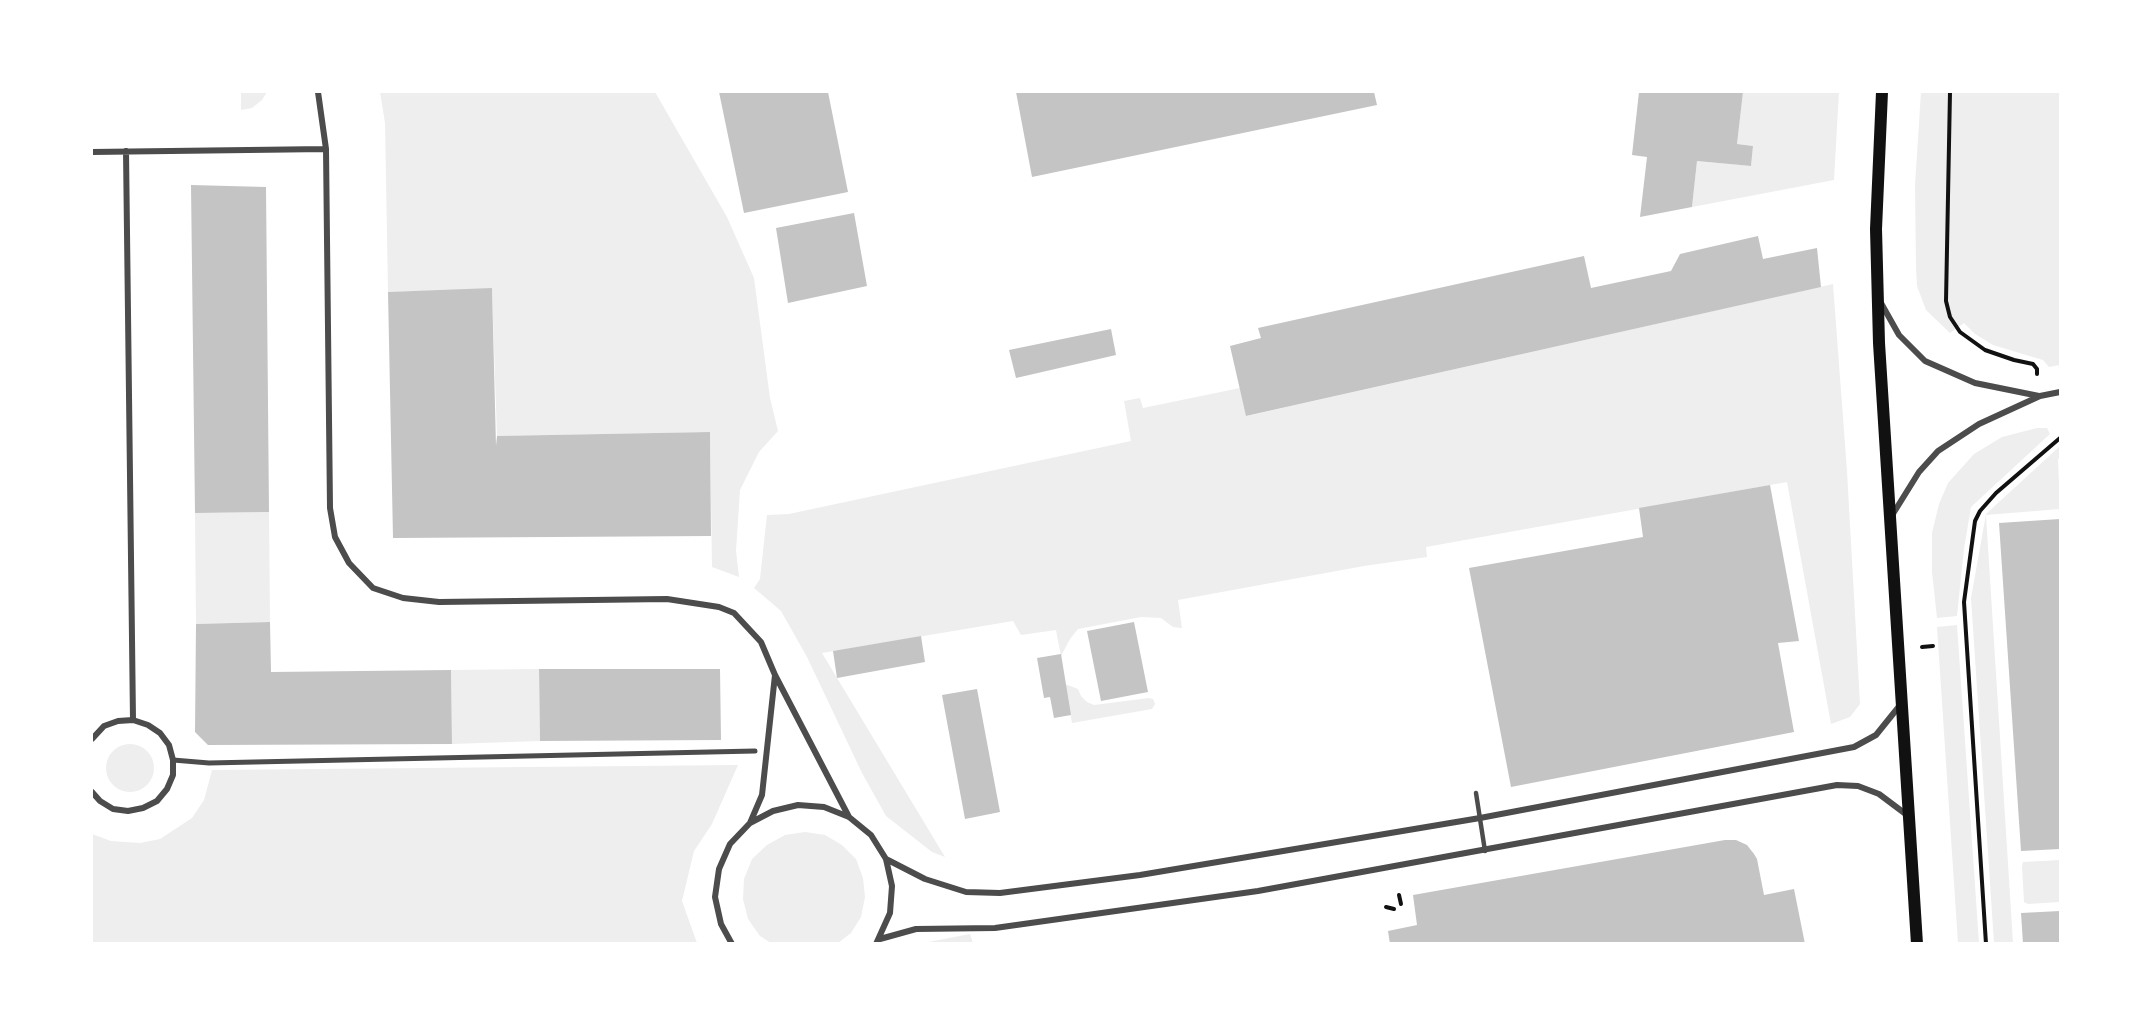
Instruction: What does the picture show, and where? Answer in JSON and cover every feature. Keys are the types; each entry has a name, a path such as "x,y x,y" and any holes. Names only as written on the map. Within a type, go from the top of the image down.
{"main road":[{"path":"1882,92 1876,230 1878,296 1917,944"}],"street":[{"path":"318,92 326,149 330,508 335,537 349,563 373,588 403,598 439,602 667,598 719,607 734,613 761,642 775,675 849,817"},
{"path":"92,152 326,149"},
{"path":"126,152 133,720"},
{"path":"1878,296 1899,335 1925,361 1975,383 2040,396"},
{"path":"1890,520 1919,472 1938,451 1979,424 2040,396 2061,393"},
{"path":"750,823 762,795 775,675"},
{"path":"886,859 925,879 966,892 1000,892 1140,875 1480,818 1854,747 1876,735 1901,704"},
{"path":"92,739 104,726 118,721 133,720 148,724 160,733 169,745 173,760 173,776 167,789 157,801 143,808 128,811 113,809 100,801 92,792"},
{"path":"173,760 200,763 754,751"},
{"path":"878,941 916,929 995,928 1258,891 1837,785 1858,786 1879,794 1909,816"},
{"path":"732,944 721,924 715,897 719,869 730,844 750,823 773,811 798,805 824,807 849,817 871,835 886,859 892,886 891,904 890,913 878,941"}],"lane":[{"path":"1476,793 1485,851"}],"path":[{"path":"1950,92 1946,301 1950,317 1959,332 1985,350 2033,364 2038,375"},
{"path":"1986,944 1964,602 1975,521 1980,511 1996,494 2061,438"},
{"path":"1399,895 1401,904"},
{"path":"1386,907 1394,909"}],"shaded area":[{"path":"241,92 267,92 262,100 252,108 241,110"},
{"path":"380,92 655,92 727,217 754,278 770,398 778,431 759,452 740,490 736,551 739,577 712,567 710,432 497,436 492,289 388,292 385,123"},
{"path":"1743,92 1839,92 1834,180 1692,207 1697,161 1751,166 1753,146 1737,144"},
{"path":"1921,92 2060,92 2060,365 2049,367 2043,360 1993,345 1975,334 1964,323 1950,333 1926,310 1917,286 1916,268 1915,185"},
{"path":"1833,284 1847,471 1860,704 1850,717 1831,724 1787,482 1426,547 1427,557 1364,566 1178,600 1182,628 1173,627 1161,618 1141,617 1078,629 1061,656 1056,630 1021,635 1013,621 822,653 945,857 932,852 886,816 862,773 807,657 781,611 754,588 760,579 767,515 789,514 1131,441 1124,401 1140,398 1143,408 1240,388 1247,416"},
{"path":"2037,428 2047,428 2050,434 1971,507 1957,616 1937,618 1932,572 1932,533 1939,504 1948,483 1974,454 2002,437"},
{"path":"2060,446 2060,458 2058,459 2060,509 1986,515 2013,943 1994,943 1971,598 1986,514"},
{"path":"269,512 270,622 196,624 195,513"},
{"path":"1957,625 1979,943 1958,943 1937,627"},
{"path":"539,669 540,741 452,744 451,670"},
{"path":"1065,684 1078,689 1087,702 1094,705 1149,698 1153,699 1155,704 1152,709 1072,723"},
{"path":"125,744 135,744 147,751 154,763 154,773 147,785 135,792 125,792 110,781 106,773 106,763 117,748"},
{"path":"738,765 712,824 694,851 682,901 697,943 92,943 92,834 111,841 140,843 160,839 192,818 204,800 212,770"},
{"path":"805,832 825,835 842,845 856,859 863,878 865,897 861,917 851,933 838,943 771,943 760,936 748,919 743,899 744,879 752,859 767,845 785,835"},
{"path":"2060,860 2060,902 2028,904 2024,902 2023,862"},
{"path":"970,934 973,943 923,943"}],"building":[{"path":"719,92 828,92 848,192 744,213"},
{"path":"1016,92 1374,92 1377,105 1032,177"},
{"path":"1639,92 1743,92 1737,144 1753,146 1751,166 1697,161 1692,207 1640,217 1647,157 1632,155"},
{"path":"191,185 266,187 269,512 195,513"},
{"path":"854,213 867,286 788,303 776,228"},
{"path":"1758,236 1763,259 1817,248 1821,287 1246,416 1230,346 1261,338 1258,328 1584,256 1591,288 1671,271 1680,254"},
{"path":"492,288 496,446 497,436 710,432 711,536 393,538 388,292"},
{"path":"1111,329 1116,355 1016,378 1009,350"},
{"path":"1770,485 1799,641 1778,643 1794,732 1511,787 1469,568 1643,537 1639,508"},
{"path":"2060,519 2060,849 2021,851 1999,523"},
{"path":"270,622 271,672 451,670 452,744 208,745 195,732 196,624"},
{"path":"1134,622 1148,692 1101,701 1087,631"},
{"path":"921,636 925,662 837,678 833,651"},
{"path":"1061,654 1071,715 1054,718 1050,697 1044,698 1037,658"},
{"path":"539,669 720,669 721,740 540,741"},
{"path":"977,689 1000,812 965,819 942,695"},
{"path":"1725,840 1736,840 1747,845 1754,854 1764,895 1794,889 1805,944 1390,944 1388,931 1417,925 1413,895"},
{"path":"2060,911 2060,944 2023,944 2021,913"}]}
